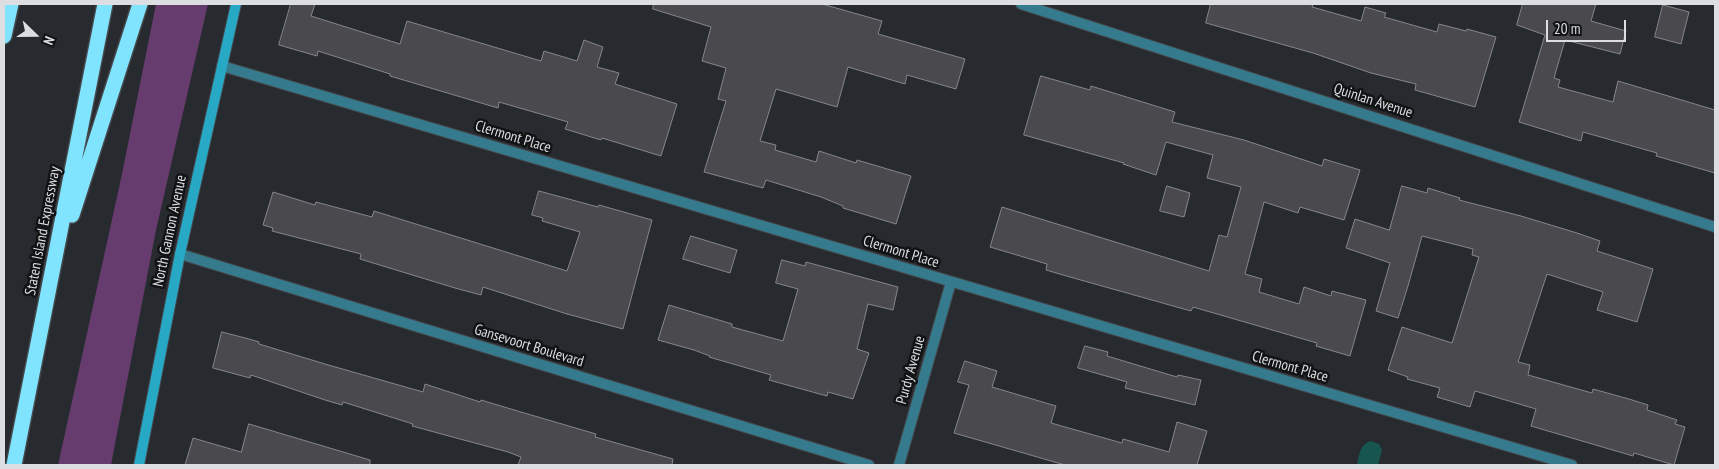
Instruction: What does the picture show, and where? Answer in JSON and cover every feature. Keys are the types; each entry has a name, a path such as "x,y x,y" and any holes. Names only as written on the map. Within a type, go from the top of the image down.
{"highway":[{"path":"4,36 11,4"},
{"name":"Staten Island Expressway","path":"14,465 105,4"},
{"path":"51,281 140,4"}],"main road":[{"name":"North Gannon Avenue","path":"139,465 180,254 236,4"}],"street":[{"name":"Quinlan Avenue","path":"1023,4 1715,227"},
{"name":"Clermont Place","path":"222,66 1572,465"},
{"name":"Gansevoort Boulevard","path":"180,254 869,465"},
{"name":"Purdy Avenue","path":"899,465 951,282"}],"shaded area":[{"path":"156,4 208,4 156,230 111,465 58,465 122,174"},
{"path":"1371,441 1379,444 1382,450 1378,465 1357,465 1362,447"}],"building":[{"path":"291,4 315,4 311,16 400,44 407,21 541,61 544,51 577,61 584,40 603,47 597,67 619,73 615,84 677,104 661,156 565,129 568,122 499,102 498,108 390,76 390,74 318,51 317,56 279,45"},
{"path":"654,4 822,4 882,21 878,34 965,59 956,89 907,75 905,84 848,67 837,107 776,89 760,141 776,145 775,150 816,162 819,151 856,163 857,160 911,176 896,224 843,208 843,206 821,197 766,180 763,188 704,172 726,101 718,99 726,68 702,61 711,27 653,9"},
{"path":"1211,4 1313,4 1312,7 1361,21 1365,7 1386,13 1384,17 1437,32 1439,24 1496,37 1475,107 1415,90 1416,84 1371,73 1313,53 1206,23"},
{"path":"1523,4 1596,4 1591,21 1626,31 1620,54 1565,40 1554,78 1560,80 1558,87 1613,102 1618,81 1715,110 1715,173 1656,156 1657,153 1583,132 1581,141 1519,122 1545,35 1517,25"},
{"path":"1663,5 1689,12 1681,44 1655,37"},
{"path":"1041,76 1090,90 1091,86 1175,112 1172,122 1244,140 1322,166 1324,159 1360,170 1344,220 1300,207 1298,213 1264,202 1245,274 1262,279 1259,292 1299,304 1304,287 1331,296 1332,291 1366,300 1350,356 1316,346 1317,343 1193,307 1191,311 1046,270 1047,264 990,247 1002,207 1209,271 1219,235 1227,237 1241,187 1207,178 1213,155 1166,142 1156,175 1124,163 1024,135"},
{"path":"1167,186 1190,193 1184,217 1160,211"},
{"path":"1402,186 1427,193 1428,188 1460,198 1459,200 1577,233 1600,241 1597,251 1653,269 1637,322 1597,310 1603,292 1547,274 1518,362 1530,365 1528,375 1592,393 1593,389 1629,399 1648,405 1647,410 1677,420 1675,424 1685,427 1674,465 1634,453 1633,456 1531,426 1536,409 1475,391 1470,407 1437,397 1440,388 1407,379 1408,377 1388,370 1402,327 1452,343 1479,257 1472,255 1473,249 1422,236 1398,318 1376,311 1390,263 1346,248 1355,219 1389,230"},
{"path":"539,191 652,220 623,329 567,314 483,287 481,295 455,288 360,259 361,254 272,231 273,228 263,225 273,192 315,205 316,202 372,217 374,211 567,271 580,232 542,221 543,218 532,215"},
{"path":"691,236 737,250 730,273 683,259"},
{"path":"782,260 805,266 806,262 898,287 893,310 868,304 857,349 869,353 853,399 828,392 827,396 769,380 771,375 658,340 669,305 732,324 732,327 783,341 798,289 776,283"},
{"path":"222,332 423,392 425,384 480,402 481,400 596,434 595,437 673,459 672,465 518,465 521,457 508,452 412,426 413,424 343,402 342,405 325,400 251,375 250,378 213,368"},
{"path":"1085,346 1108,352 1107,356 1177,377 1178,375 1201,380 1195,405 1125,388 1127,382 1078,368"},
{"path":"965,361 997,371 992,387 1056,406 1051,423 1122,443 1123,439 1169,452 1177,422 1207,431 1197,465 1065,465 954,433 969,385 958,382"},
{"path":"249,424 370,460 370,465 185,465 193,438 241,452"}]}
